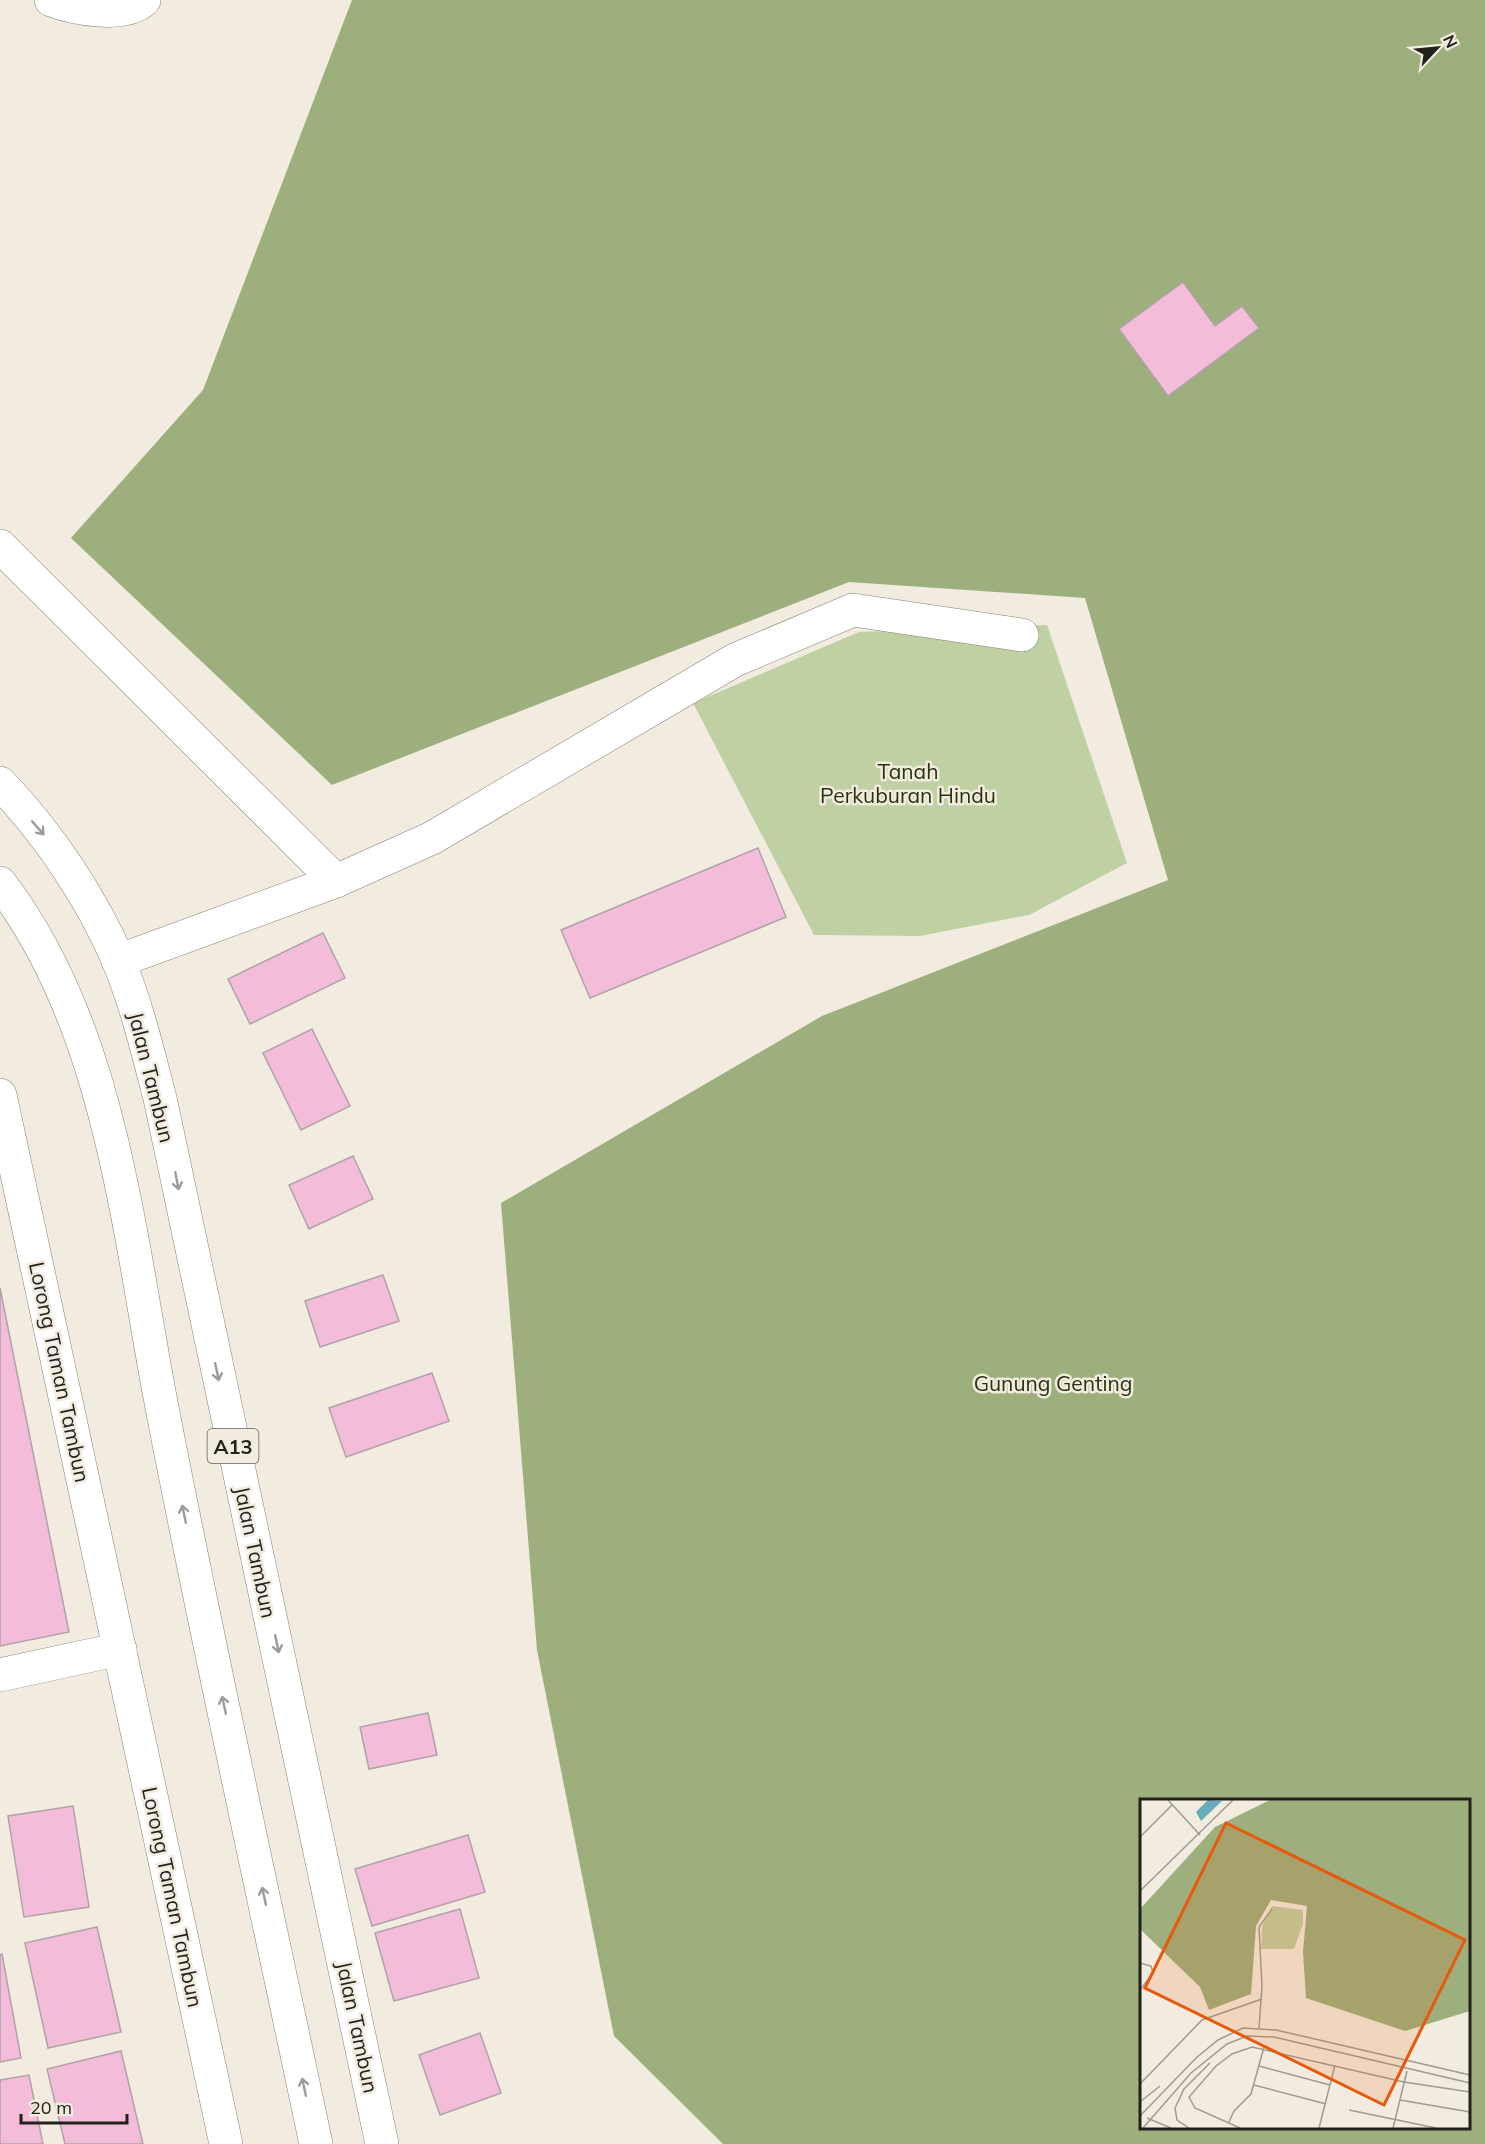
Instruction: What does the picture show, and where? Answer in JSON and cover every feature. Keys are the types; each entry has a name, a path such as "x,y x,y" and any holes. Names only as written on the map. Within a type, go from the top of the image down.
{"main road":[{"path":"51,0 68,7 110,11 138,6 144,0"},
{"path":"0,546 336,881"},
{"path":"118,960 336,881 442,833 735,660 853,609 1023,635"},
{"name":"Jalan Tambun","path":"0,783 56,848 118,960 137,1010 160,1098 382,2144"},
{"path":"0,883 20,908 46,956 74,1019 102,1103 121,1189 168,1440 316,2144"},
{"name":"Lorong Taman Tambun","path":"0,1095 226,2144"},
{"path":"0,1675 120,1649"}],"green space":[{"name":"Gunung Genting","path":"352,0 1485,0 1485,2144 723,2144 614,2036 537,1650 501,1203 822,1016 1168,880 1085,598 849,582 332,785 71,538 203,390"},
{"name":"Tanah Perkuburan Hindu","path":"1047,625 1127,863 1029,915 920,936 814,935 693,703 859,632"}],"building":[{"path":"1183,282 1215,326 1242,306 1259,328 1168,396 1119,329"},
{"path":"758,848 786,917 590,998 561,930"},
{"path":"323,933 345,978 250,1024 228,979"},
{"path":"312,1029 350,1106 301,1130 263,1053"},
{"path":"353,1156 373,1199 309,1229 289,1185"},
{"path":"383,1275 399,1321 320,1347 305,1301"},
{"path":"0,1288 69,1632 0,1646"},
{"path":"432,1373 449,1421 346,1457 329,1408"},
{"path":"428,1713 437,1755 369,1769 360,1727"},
{"path":"73,1806 89,1907 24,1917 8,1816"},
{"path":"468,1835 485,1892 372,1926 355,1869"},
{"path":"460,1909 479,1978 394,2001 375,1933"},
{"path":"97,1927 121,2032 48,2048 25,1943"},
{"path":"2,1954 21,2058 0,2062 0,1955"},
{"path":"480,2033 501,2093 440,2115 419,2055"},
{"path":"121,2051 143,2144 65,2144 47,2069"},
{"path":"29,2075 43,2144 0,2144 0,2080"}]}
